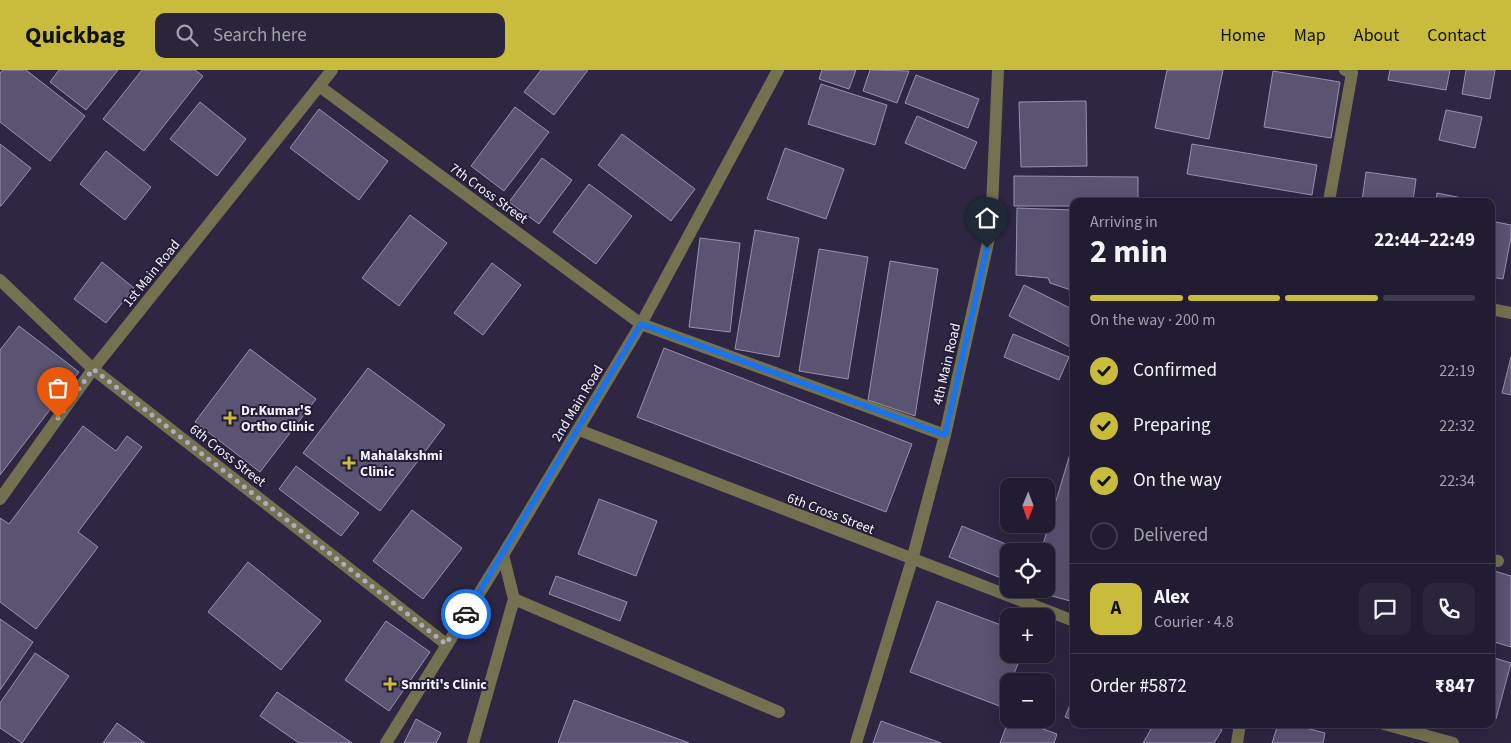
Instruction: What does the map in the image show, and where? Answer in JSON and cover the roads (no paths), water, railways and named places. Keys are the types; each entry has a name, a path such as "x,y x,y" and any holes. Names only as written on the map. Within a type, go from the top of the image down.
{"street":[{"name":"1st Main Road","path":"0,499 93,369 332,70"},
{"name":"2nd Main Road","path":"386,743 503,555 641,324 778,70"},
{"name":"4th Main Road","path":"856,743 912,560 945,435 991,229 998,70"},
{"path":"1330,198 1352,73 1345,70"},
{"name":"7th Cross Street","path":"319,86 641,324 945,435"},
{"name":"6th Cross Street","path":"0,280 93,369 446,644"},
{"path":"1495,310 1511,313"},
{"name":"6th Cross Street","path":"578,430 1070,619"},
{"path":"473,743 514,599 503,555"},
{"path":"514,599 778,712"},
{"path":"1237,743 1239,728"},
{"path":"1399,728 1453,743"}],"place":[{"name":"Dr.Kumar'S Ortho Clinic","path":"230,418"},
{"name":"Mahalakshmi Clinic","path":"349,463"},
{"name":"Smriti's Clinic","path":"390,684"}]}
